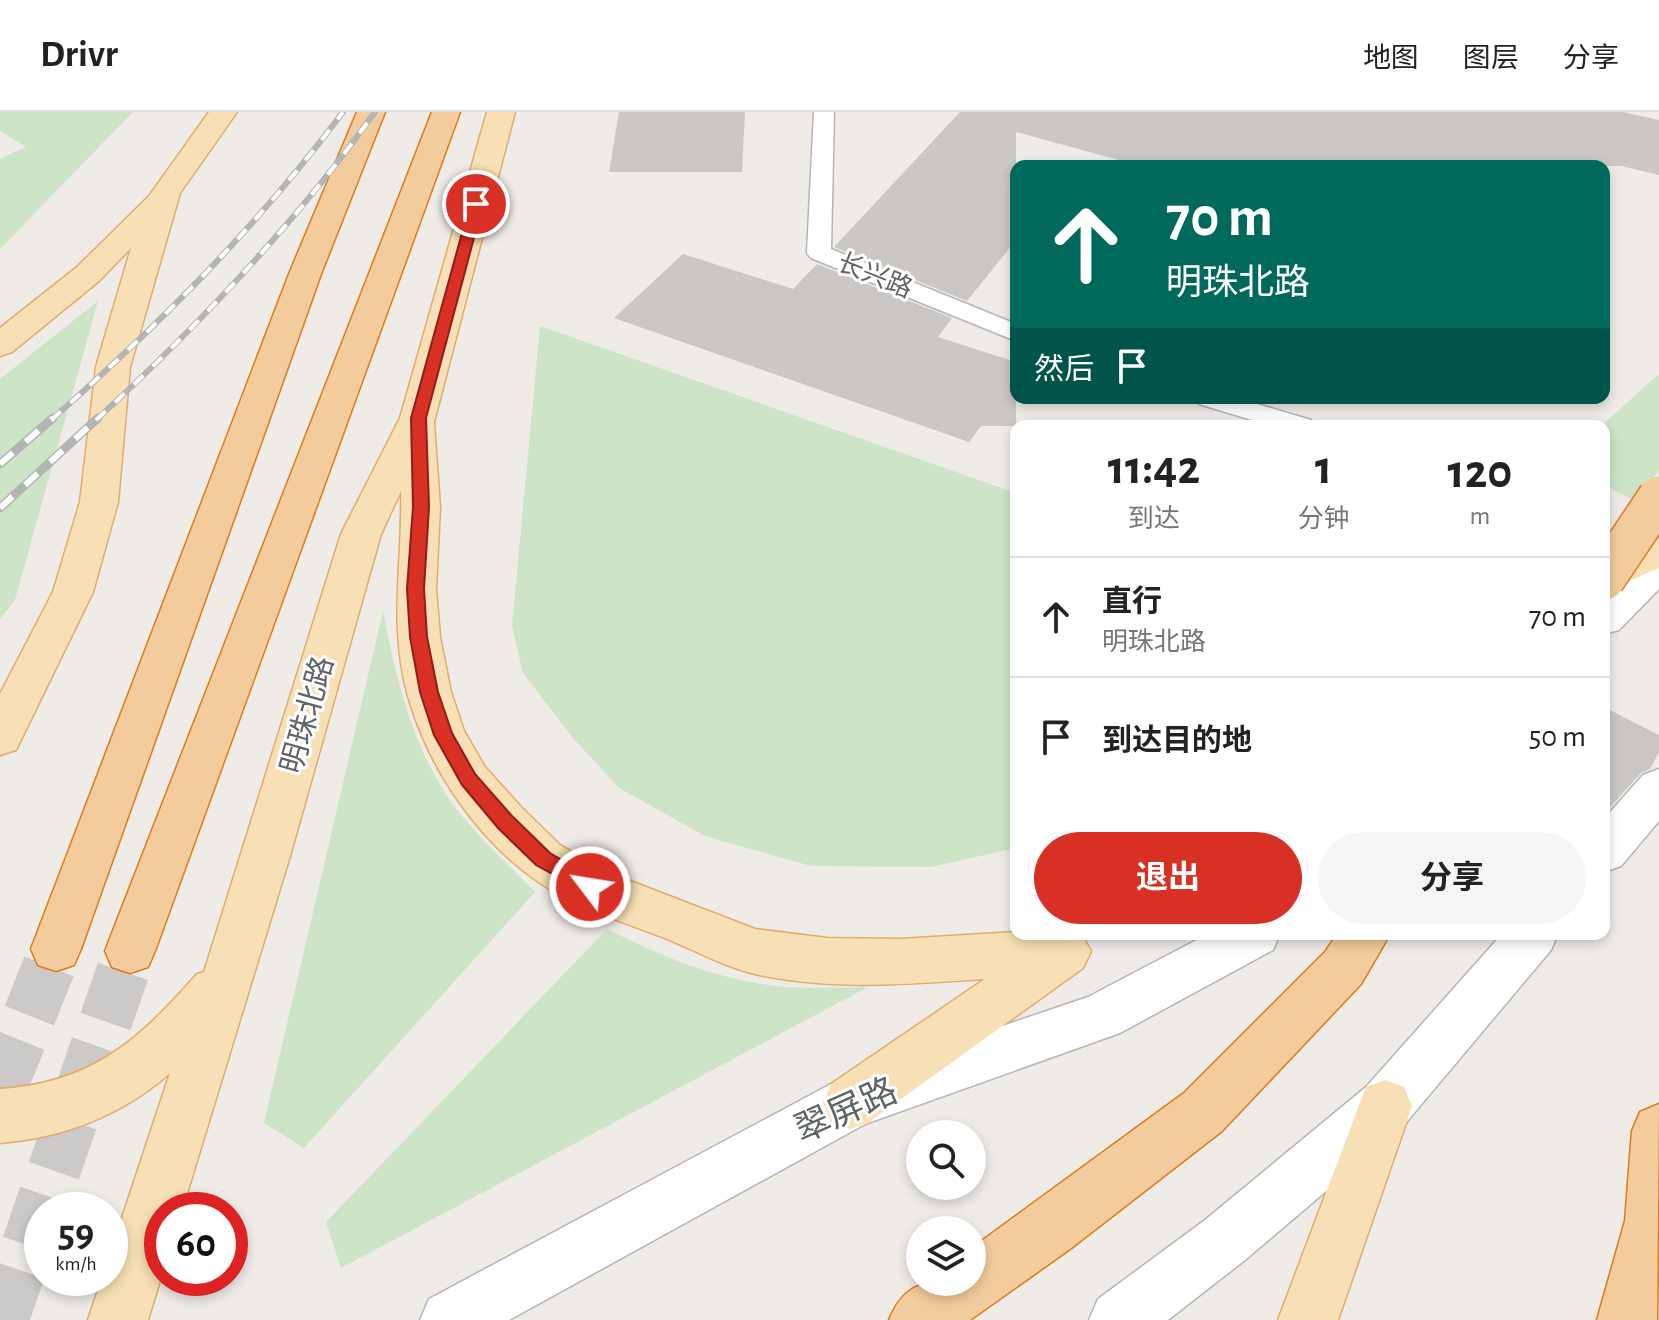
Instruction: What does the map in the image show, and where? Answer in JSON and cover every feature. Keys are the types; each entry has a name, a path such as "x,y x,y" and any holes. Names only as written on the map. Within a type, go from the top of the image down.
{"highway":[{"path":"56,949 305,274 371,112"},
{"path":"130,951 446,112"},
{"path":"1610,569 1659,497"},
{"path":"919,1320 1050,1229 1203,1112 1343,968 1361,940"},
{"path":"1627,1320 1655,1209 1659,1131"}],"main road":[{"path":"0,345 88,274 165,193 223,112"},
{"name":"明珠北路","path":"118,1320 266,856 361,534 418,418 501,112"},
{"path":"0,737 73,592 99,502 113,367 165,193"},
{"path":"418,418 421,507 416,589 419,637 429,692 443,735 469,780 505,822 543,859 590,887 754,951 827,961 900,962 1078,943"},
{"path":"1610,575 1659,552"},
{"path":"1610,613 1659,565"},
{"path":"1610,845 1659,788"},
{"name":"翠屏路","path":"450,1320 850,1103 1102,1016 1244,940"},
{"path":"1119,1320 1225,1240 1385,1106 1528,940"},
{"path":"850,1103 1078,943"},
{"path":"0,1116 48,1110 89,1096 122,1079 191,1020 225,979"},
{"path":"1308,1320 1385,1106"}],"lane":[{"name":"长兴路","path":"824,112 819,253 1010,331"},
{"path":"1228,404 1282,420"}],"green space":[{"path":"0,112 133,112 0,249 0,159 26,147 0,131"},
{"path":"98,301 15,600 0,619 0,379"},
{"path":"540,326 1010,491 1010,849 931,867 811,866 705,836 619,788 572,737 523,673 512,626"},
{"path":"1659,374 1659,471 1633,500 1610,488 1608,420"},
{"path":"383,611 402,694 421,748 434,774 466,821 535,892 304,1148 264,1123"},
{"path":"607,929 685,964 726,977 793,987 868,987 341,1268 326,1222"}],"building":[{"path":"619,112 745,112 742,172 609,172"},
{"path":"960,112 1623,112 1659,120 1659,175 1610,166 1610,160 1119,160 1016,132 1016,160 1010,160 1010,247 967,301 834,247"},
{"path":"683,254 793,289 817,264 952,318 938,337 1010,360 1010,404 1016,404 1016,420 1010,420 1010,426 981,426 969,442 614,318"},
{"path":"1610,710 1659,735 1659,752 1650,769 1641,773 1610,807"}],"tunnel":[{"path":"0,1089 56,949"},
{"path":"2,1320 130,951"}],"railway":[{"path":"51,420 205,274 276,195 343,112"},
{"path":"96,420 243,273 312,194 375,112"},
{"path":"0,464 53,418"},
{"path":"0,508 98,418"}],"route":[{"path":"476,204 418,418 421,507 416,589 419,637 429,692 443,735 469,780 505,822 543,859 590,887"}]}
